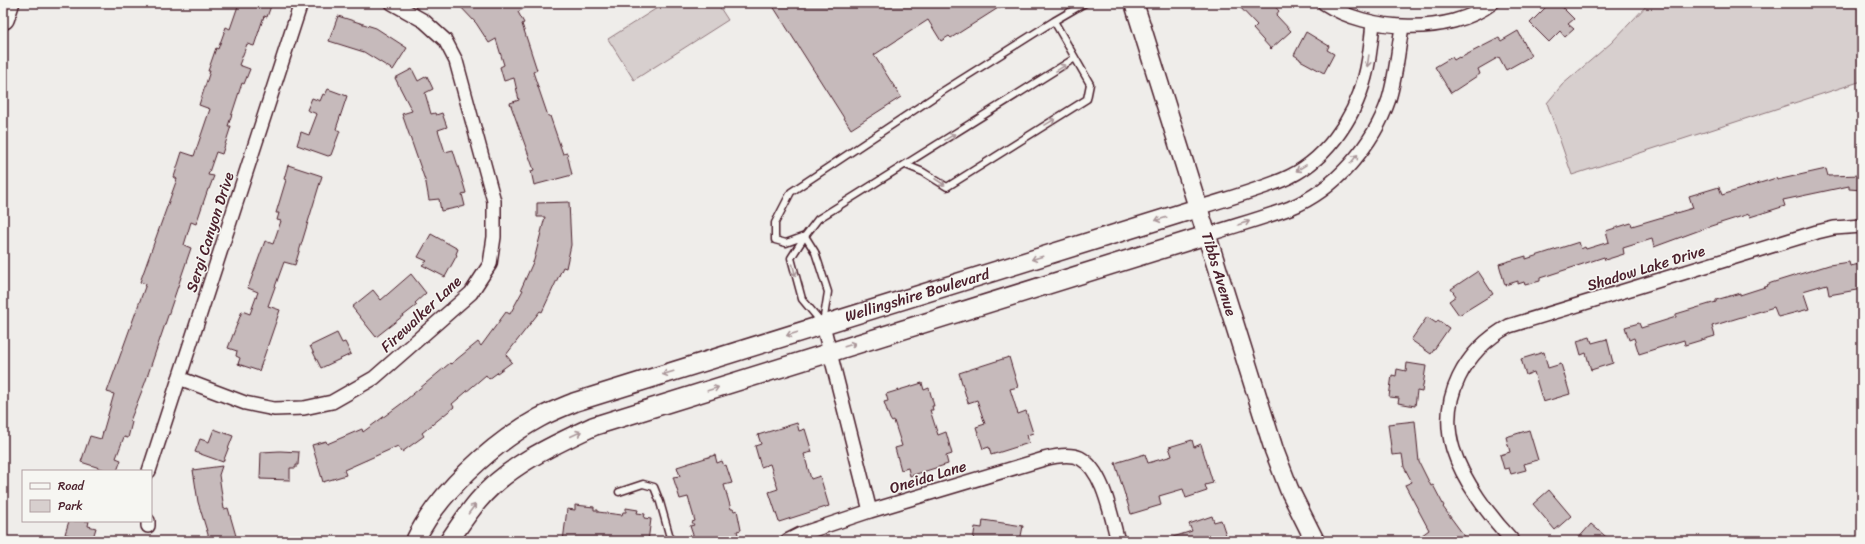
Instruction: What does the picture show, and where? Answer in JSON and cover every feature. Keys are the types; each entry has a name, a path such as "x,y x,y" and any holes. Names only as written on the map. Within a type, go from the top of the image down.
{"highway":[{"path":"3,18 8,3"}],"street":[{"name":"Sergi Canyon Drive","path":"149,470 301,3"},
{"name":"Firewalker Lane","path":"179,378 245,403 274,409 304,408 332,402 374,378 471,293 490,264 494,237 494,201 456,60 445,40 424,21 392,3"},
{"name":"Tibbs Avenue","path":"1134,3 1274,450 1289,489 1315,541"},
{"path":"1324,3 1373,23 1402,27 1450,22 1485,8 1492,3"},
{"name":"Wellingshire Boulevard","path":"415,541 420,530 456,482 514,434 539,418 575,402 1198,208 1282,180 1312,162 1327,147 1346,122 1360,95 1367,70 1373,23"},
{"name":"Wellingshire Boulevard","path":"449,541 478,500 504,476 564,440 594,426 1290,208 1317,193 1343,172 1355,159 1368,140 1386,106 1394,77 1402,27"},
{"name":"Shadow Lake Drive","path":"1513,541 1477,494 1455,455 1450,437 1449,413 1452,393 1458,376 1468,360 1481,345 1492,336 1509,326 1817,232 1834,228 1862,226"},
{"path":"823,324 870,511"},
{"name":"Oneida Lane","path":"787,541 801,534 870,511 1044,459 1069,455 1080,458 1095,471 1118,541"}],"lane":[{"path":"805,236 786,243 774,240 775,223 791,192 943,91 1085,3"},
{"path":"906,165 923,172 947,187 1088,99 1090,84 1054,21"},
{"path":"823,324 802,299 791,258 818,219 1075,58"},
{"path":"805,236 815,252 828,292 823,324"},
{"path":"618,492 643,484 654,487 660,502 671,541"}],"green space":[{"path":"665,3 717,3 728,20 634,80 608,39"},
{"path":"1649,3 1862,3 1862,81 1572,175 1547,103 1562,85 1611,43"}],"building":[{"path":"239,3 272,3 267,17 264,16 254,46 247,44 239,65 250,69 244,84 242,83 228,126 231,126 222,154 216,152 208,175 214,176 196,224 191,222 184,245 191,248 145,383 130,421 132,422 128,438 124,437 116,458 121,460 117,470 106,470 81,462 90,436 101,439 114,394 107,392 146,284 140,282 177,179 174,177 182,152 194,156 210,109 199,105 210,71 208,71 216,48 218,49 226,27 230,29"},
{"path":"457,3 532,3 518,12 524,23 522,24 537,70 533,72 563,154 567,153 572,175 534,185 531,171 534,170 510,103 519,100 514,78 504,81 500,67 504,65 496,39 489,43 476,23"},
{"path":"771,3 1006,3 951,38 949,36 941,41 928,20 874,55 901,97 851,129"},
{"path":"1236,3 1272,3 1279,11 1276,15 1291,31 1271,49 1253,29 1257,25"},
{"path":"1550,3 1558,3 1574,19 1568,24 1574,29 1565,37 1560,31 1549,42 1530,23"},
{"path":"338,16 376,28 407,48 393,70 364,52 329,41"},
{"path":"1518,31 1531,56 1506,70 1499,57 1478,69 1480,74 1451,93 1435,67 1452,57 1454,60 1459,57 1460,58 1499,38 1501,41"},
{"path":"1306,32 1329,46 1327,50 1334,54 1324,73 1300,60 1294,55"},
{"path":"412,69 418,81 427,76 433,89 425,93 431,114 435,113 436,115 442,113 447,127 438,130 445,152 453,150 466,193 462,194 465,206 441,211 439,199 429,200 426,183 402,114 412,111 395,78"},
{"path":"328,89 347,96 336,129 340,131 331,155 328,156 297,145 301,132 309,135 317,114 307,110 312,98 320,101 323,94 325,95"},
{"path":"288,165 322,176 295,265 284,262 268,306 280,310 259,371 238,364 240,358 236,356 237,351 228,348 242,311 250,314 258,292 248,288 265,241 273,244 281,221 277,220 279,213 276,213 286,180 284,179"},
{"path":"1826,169 1828,176 1862,175 1862,190 1849,189 1849,186 1783,200 1785,206 1750,217 1749,214 1654,247 1652,239 1623,248 1624,254 1605,260 1604,257 1540,278 1540,281 1525,285 1524,282 1518,284 1518,281 1505,285 1499,264 1526,256 1526,259 1579,242 1581,249 1585,247 1586,249 1609,242 1606,231 1631,223 1632,226 1693,208 1689,196 1719,187 1722,195 1776,178 1777,180"},
{"path":"569,202 571,245 566,268 563,267 542,312 540,311 506,355 512,362 489,379 486,375 452,404 454,407 422,433 424,436 402,452 398,446 344,470 346,475 323,482 312,445 326,441 327,444 362,429 363,432 401,404 450,363 451,364 478,342 481,346 506,312 510,314 523,290 521,289 534,260 545,217 537,217 537,203"},
{"path":"431,234 458,249 457,255 445,277 422,265 427,261 418,257"},
{"path":"1849,262 1850,266 1860,264 1862,289 1829,295 1827,284 1803,291 1809,309 1778,317 1774,307 1712,326 1715,336 1685,345 1684,340 1639,354 1634,338 1629,340 1625,327 1639,323 1641,328 1676,317 1676,314 1716,302 1716,300 1740,293 1740,295 1768,286 1767,285 1771,283 1829,265"},
{"path":"1478,271 1493,294 1459,315 1449,301 1456,296 1451,289"},
{"path":"411,274 426,293 415,303 417,305 376,337 352,307 373,290 381,300"},
{"path":"1427,317 1436,323 1438,320 1449,328 1431,354 1411,340"},
{"path":"337,333 342,343 345,342 351,354 321,368 310,346"},
{"path":"1590,337 1592,343 1607,339 1613,363 1591,370 1586,353 1581,355 1577,341"},
{"path":"1544,352 1548,368 1561,364 1570,394 1543,402 1534,372 1526,375 1521,359"},
{"path":"1009,357 1018,387 1010,389 1018,414 1026,411 1033,433 1027,435 1029,443 991,455 989,447 983,449 976,427 985,424 977,400 968,403 959,373"},
{"path":"1407,363 1426,366 1422,392 1417,391 1415,406 1398,403 1399,398 1389,397 1392,375 1396,376 1397,369 1406,371"},
{"path":"922,383 924,390 929,388 934,406 932,406 933,410 930,410 938,435 946,432 952,454 946,456 948,464 910,476 908,468 901,470 895,448 902,446 894,421 892,422 890,419 884,402 888,401 886,394"},
{"path":"1415,421 1419,462 1431,486 1433,485 1444,506 1443,507 1468,541 1414,541 1429,530 1405,485 1412,482 1404,467 1402,454 1392,455 1388,424"},
{"path":"797,423 799,431 805,429 812,452 804,454 811,479 820,476 829,506 779,522 769,492 778,489 770,464 761,467 755,446 761,444 758,435"},
{"path":"214,429 233,436 223,462 195,452 200,439 209,442"},
{"path":"1529,430 1538,460 1524,464 1526,470 1511,474 1509,468 1504,469 1500,455 1510,452 1506,437"},
{"path":"1192,440 1194,447 1201,444 1213,483 1205,485 1207,491 1186,498 1183,489 1159,496 1161,505 1131,514 1115,463 1145,454 1148,463 1172,456 1169,447"},
{"path":"261,452 299,452 298,465 296,465 296,468 290,468 290,480 260,479"},
{"path":"715,455 717,463 722,461 724,466 726,465 732,483 724,485 731,509 734,511 737,510 741,530 737,531 739,538 729,541 695,541 690,526 694,525 692,522 695,521 688,497 680,499 673,477 680,476 677,467"},
{"path":"222,466 219,475 224,509 228,508 236,536 220,541 210,541 198,502 193,470"},
{"path":"1549,490 1571,516 1555,530 1533,504"},
{"path":"575,505 594,507 594,510 598,510 598,512 622,515 623,512 626,512 626,508 638,510 637,513 645,514 644,518 651,519 648,541 563,541 567,509 575,510"},
{"path":"1212,516 1214,522 1221,520 1228,541 1170,541 1170,538 1192,531 1189,524"},
{"path":"983,520 1023,526 1020,541 973,541 975,527 982,528"},
{"path":"69,522 89,522 88,526 96,528 92,541 85,541 65,534"},
{"path":"1591,524 1611,541 1576,541"}]}
